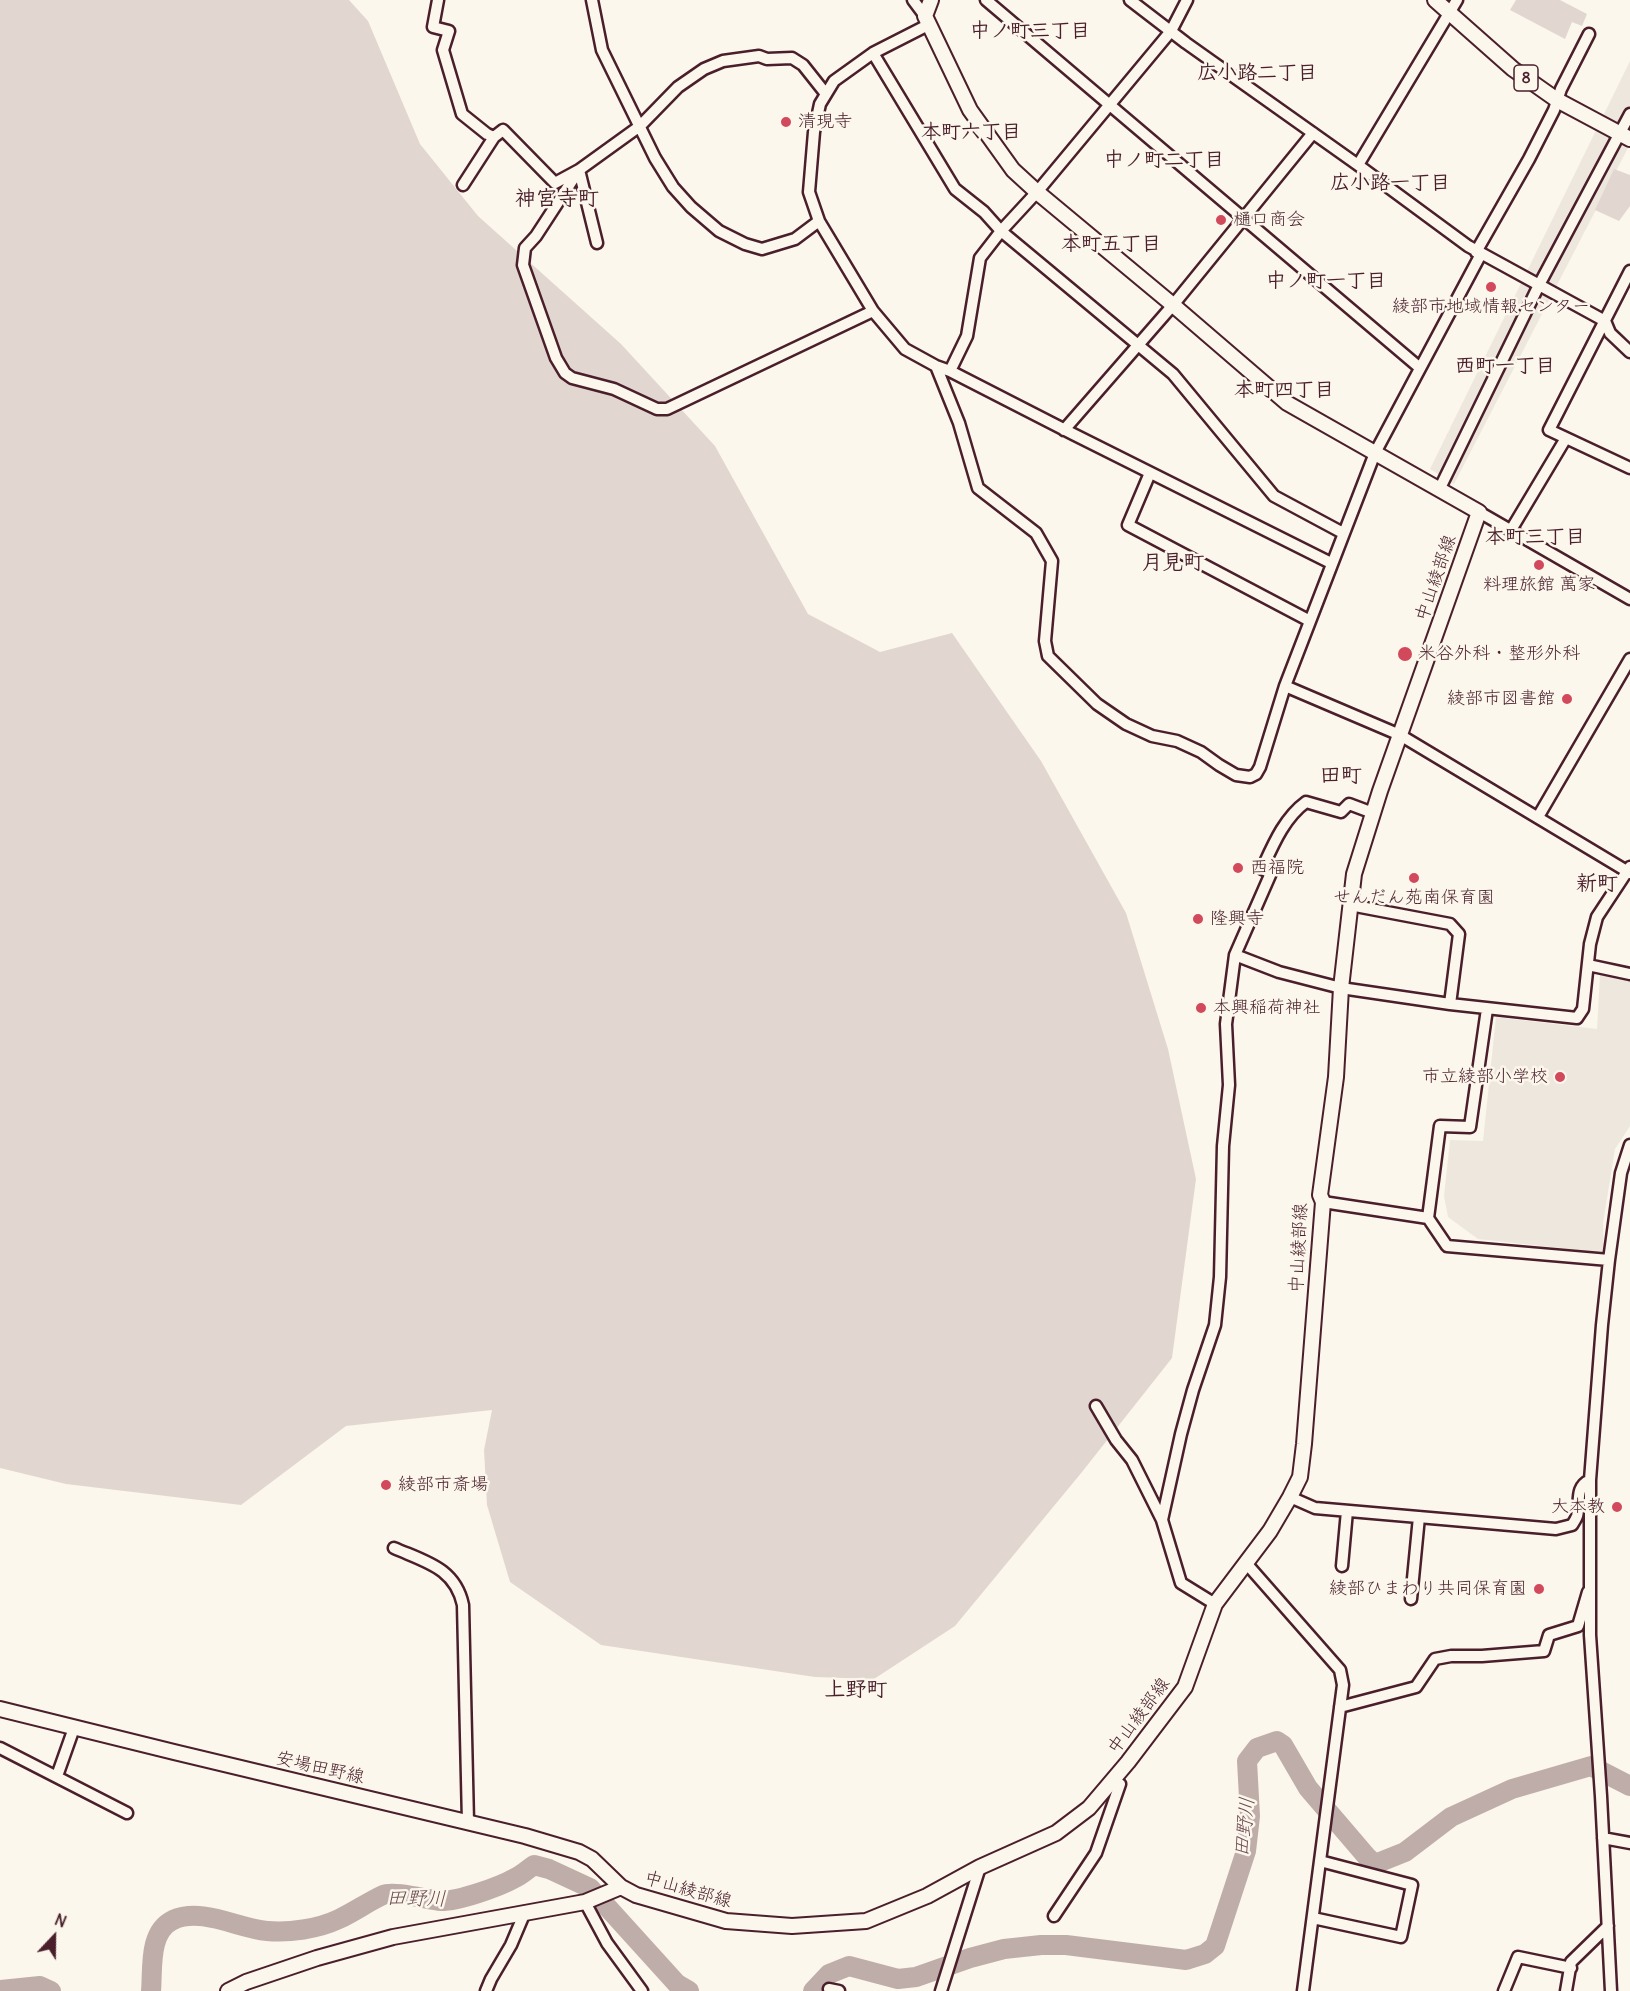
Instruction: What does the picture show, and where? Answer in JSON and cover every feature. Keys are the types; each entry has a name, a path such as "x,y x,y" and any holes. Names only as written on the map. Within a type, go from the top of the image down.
{"main road":[{"path":"932,0 926,20 970,110 1013,170 1287,403 1479,512"},
{"name":"8","path":"1435,0 1513,69 1557,100 1625,136"},
{"name":"中山綾部線","path":"228,1991 246,1982 307,1961 393,1937 594,1899 621,1887 636,1894 726,1921 792,1926 866,1922 927,1896 980,1867 1056,1833 1089,1808 1113,1780 1185,1687 1215,1604 1270,1531 1300,1476 1323,1202 1320,1195 1336,1077 1341,988 1354,874 1373,813 1479,512"},
{"name":"安場田野線","path":"0,1708 74,1728 525,1836 579,1852 592,1859 621,1887"}],"street":[{"path":"438,0 432,27 449,31 443,50 462,114 494,137"},
{"path":"592,0 602,50 673,187 691,207 719,231 762,249 795,238 819,221"},
{"path":"914,0 926,20 834,81 820,104 814,132 809,192 819,221 873,311 905,349 1331,563"},
{"path":"986,0 1420,368"},
{"path":"1131,0 1478,253 1605,321 1610,333 1630,352"},
{"path":"950,371 967,336 980,258 1171,31 1187,0"},
{"path":"1358,165 1457,0"},
{"path":"936,366 959,423 978,488 1036,533 1052,561 1045,641 1048,656 1097,704 1126,724 1152,736 1177,741 1201,752 1236,775 1250,777 1256,774 1331,563 1374,453 1478,253 1530,159 1554,110 1561,89 1589,34"},
{"path":"873,53 955,189 984,212 1001,231 1173,374 1274,496 1343,533"},
{"path":"463,185 494,137 503,130 555,183 579,170 640,126 678,87 704,69 723,61 759,56 776,59 792,58 803,65 826,94"},
{"path":"1440,488 1539,285 1625,136 1630,114"},
{"path":"1064,430 1173,305 1313,133"},
{"path":"579,170 597,243"},
{"path":"579,170 536,237 525,248 523,265 560,367 572,378 614,389 657,409 667,409 873,311"},
{"path":"1630,272 1549,430 1630,468"},
{"path":"1511,530 1566,438"},
{"path":"1150,473 1128,525 1310,621"},
{"path":"1479,512 1630,599"},
{"path":"1538,817 1630,659"},
{"path":"1235,955 1279,972 1341,988 1487,1009 1577,1018 1583,1009 1590,944 1597,917 1629,870 1400,735 1286,686"},
{"path":"1162,1520 1184,1423 1215,1325 1220,1277 1223,1146 1229,1085 1226,1024 1235,955 1271,873 1263,870 1275,841 1294,811 1306,802 1341,812 1349,804 1373,813"},
{"path":"1350,905 1450,924 1459,934 1450,1004"},
{"path":"1588,965 1630,974"},
{"path":"1487,1009 1470,1127 1440,1126 1428,1218 1447,1246 1609,1260"},
{"path":"1609,1989 1608,1926 1590,1635 1590,1480 1609,1260 1621,1173 1630,1145"},
{"path":"1323,1202 1428,1218"},
{"path":"1096,1406 1116,1440 1132,1460 1162,1520 1181,1583 1215,1604"},
{"path":"1290,1497 1315,1508 1556,1529 1572,1524 1578,1514 1578,1496 1585,1482 1590,1480"},
{"path":"1342,1566 1347,1511"},
{"path":"1411,1599 1419,1517"},
{"path":"394,1548 438,1568 450,1577 460,1590 464,1605 468,1822"},
{"path":"1246,1563 1340,1670 1343,1685 1303,1991"},
{"path":"1340,1707 1416,1687 1434,1659 1544,1651 1549,1635 1578,1626 1590,1586"},
{"path":"57,1776 74,1728"},
{"path":"0,1748 127,1813"},
{"path":"1054,1916 1096,1853 1120,1784 1113,1780"},
{"path":"1603,1838 1630,1843"},
{"path":"1313,1918 1401,1937 1412,1885 1320,1861"},
{"path":"941,1991 980,1867"},
{"path":"594,1899 607,1943 642,1991"},
{"path":"486,1991 511,1945 525,1912"},
{"path":"1566,1991 1571,1962 1608,1926"},
{"path":"1504,1991 1518,1957 1571,1968"}],"shaded area":[{"path":"0,0 349,0 368,21 420,144 478,216 621,344 715,446 808,614 880,652 952,633 1041,761 1126,913 1168,1049 1196,1179 1172,1358 955,1626 874,1679 815,1677 601,1645 510,1582 487,1505 484,1450 492,1410 346,1426 241,1505 66,1484 0,1468"},
{"path":"1516,0 1560,0 1587,14 1582,26 1572,22 1565,39 1510,10"},
{"path":"1630,61 1630,144 1454,484 1430,469"},
{"path":"1614,169 1630,175 1630,206 1619,221 1595,210"},
{"name":"市立綾部小学校","path":"1600,975 1630,978 1630,1126 1615,1149 1603,1223 1604,1253 1478,1239 1448,1217 1444,1196 1450,1140 1483,1141 1496,1017 1597,1029"}],"waterway":[{"name":"田野川","path":"813,1991 829,1974 849,1966 898,1979 916,1977 1004,1949 1041,1945 1066,1945 1186,1960 1205,1954 1215,1946 1246,1851 1250,1816 1247,1761 1257,1748 1277,1741 1283,1745 1308,1788 1375,1864 1405,1852 1451,1817 1512,1789 1591,1766 1630,1786"},
{"name":"田野川","path":"151,1991 153,1952 156,1942 159,1933 173,1920 196,1916 267,1931 303,1930 345,1916 383,1895 403,1894 441,1901 449,1900 508,1882 534,1865 549,1869 590,1888 677,1984 689,1991"},
{"name":"田野川","path":"0,1990 40,1986 51,1991"}],"place":[{"name":"清現寺","path":"786,122"},
{"name":"樋口商会","path":"1221,220"},
{"name":"綾部市地域情報センター","path":"1491,287"},
{"name":"料理旅館 萬家","path":"1539,565"},
{"name":"米谷外科・整形外科","path":"1405,654"},
{"name":"綾部市図書館","path":"1567,699"},
{"name":"西福院","path":"1238,868"},
{"name":"せんだん苑南保育園","path":"1414,878"},
{"name":"隆興寺","path":"1198,919"},
{"name":"本興稲荷神社","path":"1201,1008"},
{"name":"市立綾部小学校","path":"1560,1077"},
{"name":"綾部市斎場","path":"386,1485"},
{"name":"大本教","path":"1617,1507"},
{"name":"綾部ひまわり共同保育園","path":"1539,1589"}],"district":[{"name":"中ノ町三丁目","path":"1030,31"},
{"name":"広小路二丁目","path":"1257,73"},
{"name":"本町六丁目","path":"971,132"},
{"name":"中ノ町二丁目","path":"1164,160"},
{"name":"広小路一丁目","path":"1390,183"},
{"name":"神宮寺町","path":"557,199"},
{"name":"本町五丁目","path":"1111,244"},
{"name":"中ノ町一丁目","path":"1326,281"},
{"name":"西町一丁目","path":"1505,366"},
{"name":"本町四丁目","path":"1284,390"},
{"name":"本町三丁目","path":"1535,537"},
{"name":"月見町","path":"1173,563"},
{"name":"田町","path":"1341,776"},
{"name":"新町","path":"1597,884"},
{"name":"上野町","path":"856,1690"}]}
